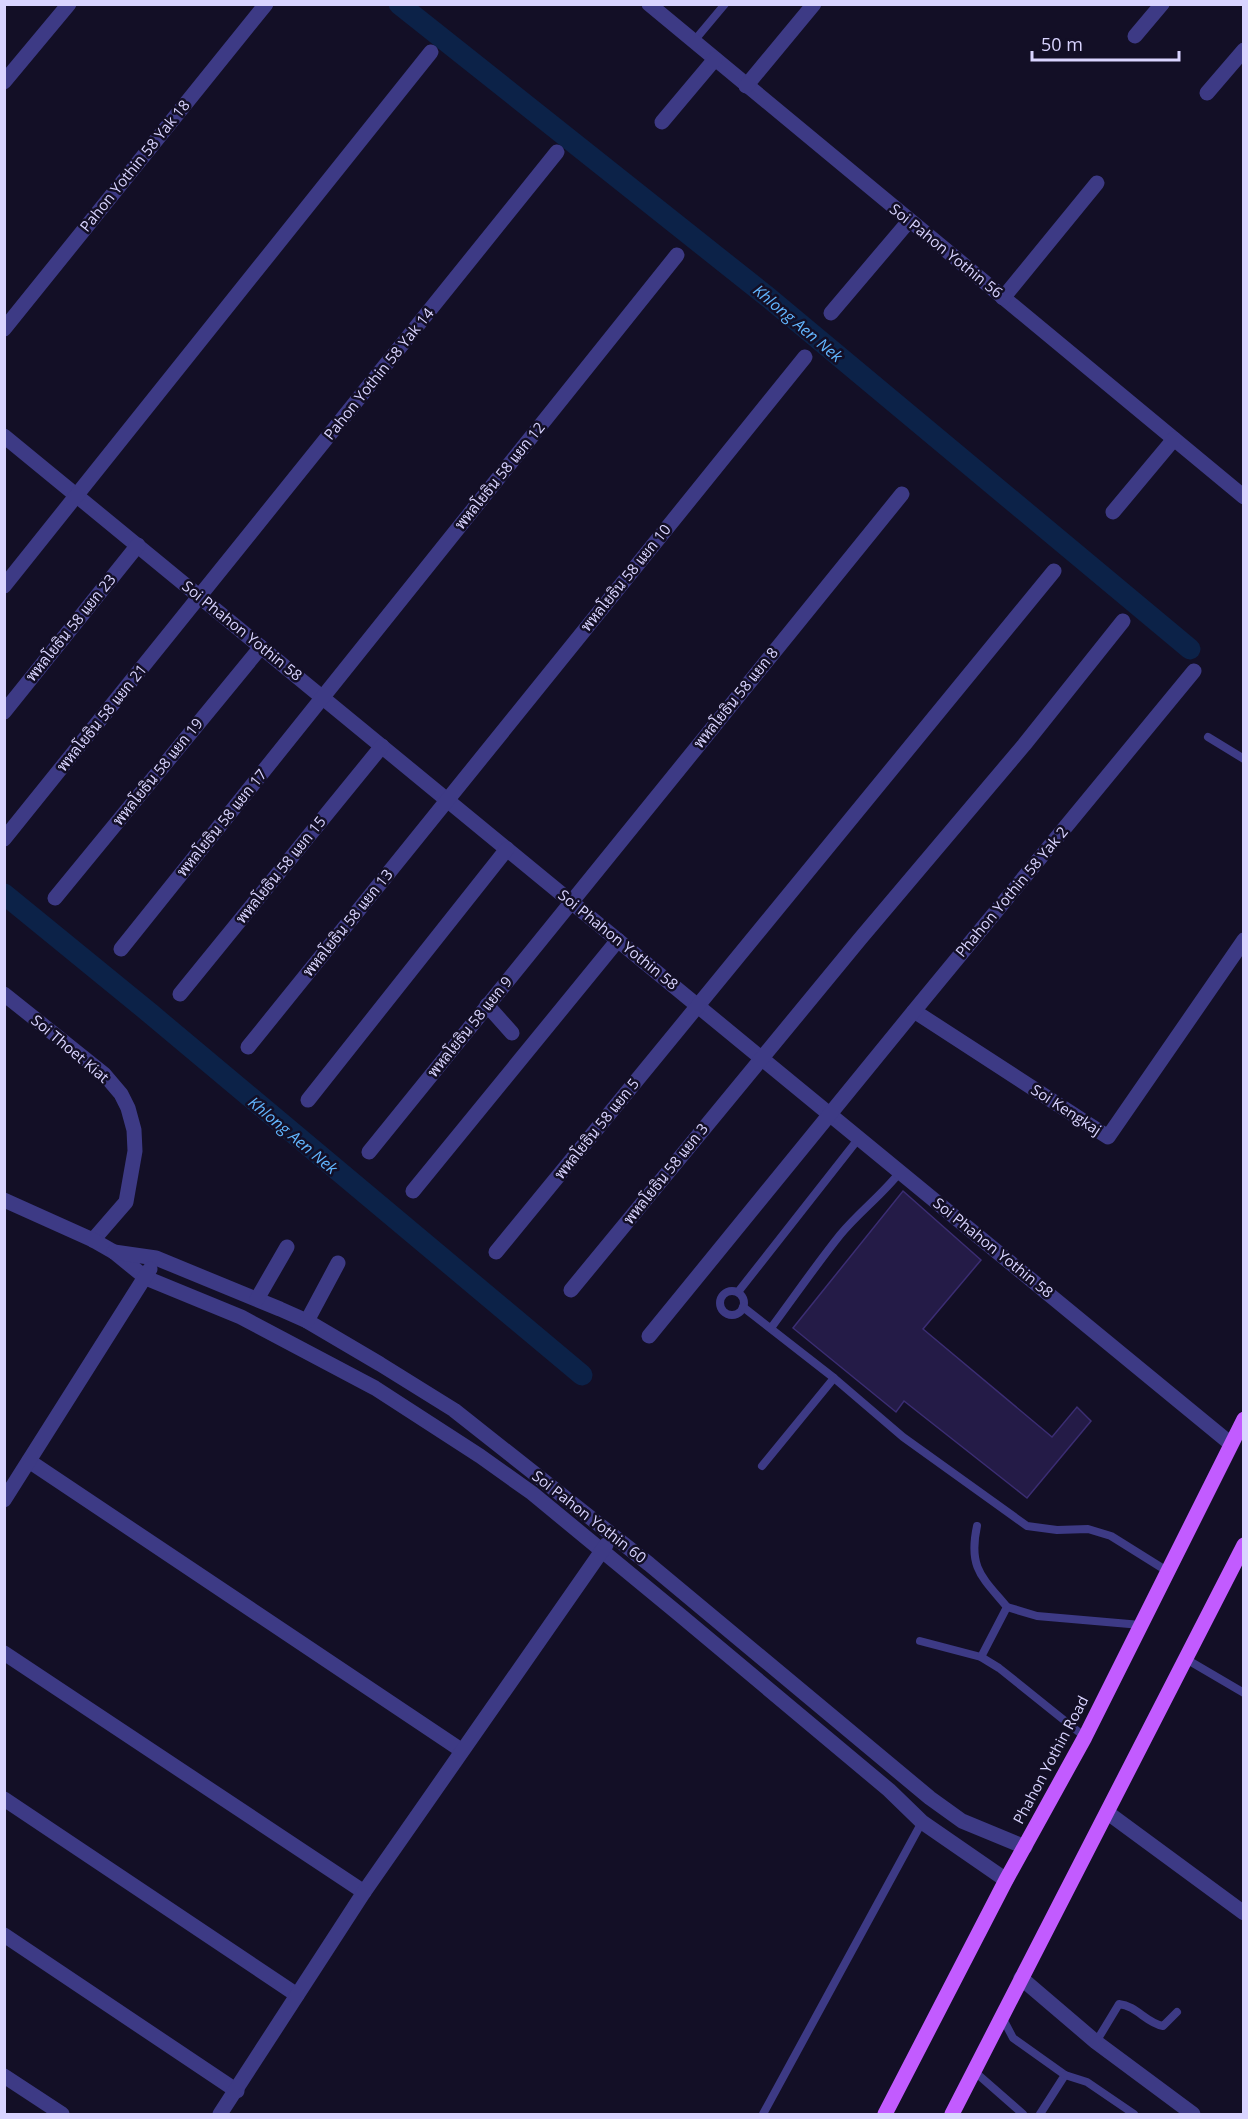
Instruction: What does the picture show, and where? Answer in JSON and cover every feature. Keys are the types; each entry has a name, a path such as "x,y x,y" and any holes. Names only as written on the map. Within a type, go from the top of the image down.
{"main road":[{"name":"Phahon Yothin Road","path":"885,2115 1006,1880 1085,1737 1244,1419"},
{"path":"956,2113 1021,1978 1244,1545"}],"street":[{"path":"4,82 69,4"},
{"name":"Pahon Yothin 58 Yak 18","path":"4,329 266,4"},
{"name":"Soi Pahon Yothin 56","path":"649,4 1244,497"},
{"path":"746,86 814,4"},
{"path":"1135,36 1162,4"},
{"path":"1207,93 1244,50"},
{"path":"4,586 431,51"},
{"path":"662,123 715,59"},
{"name":"Pahon Yothin 58 Yak 14","path":"200,596 557,152"},
{"path":"1003,298 1096,183"},
{"path":"831,313 909,221"},
{"name":"พหลโยธิน 58 แยก 12","path":"322,697 677,255"},
{"name":"พหลโยธิน 58 แยก 10","path":"447,799 805,357"},
{"path":"1113,512 1174,439"},
{"name":"Soi Phahon Yothin 58","path":"7,444 77,495 1231,1444"},
{"name":"พหลโยธิน 58 แยก 8","path":"571,902 902,494"},
{"name":"พหลโยธิน 58 แยก 23","path":"4,712 138,545"},
{"name":"พหลโยธิน 58 แยก 5","path":"496,1252 1054,571"},
{"name":"พหลโยธิน 58 แยก 21","path":"4,839 200,596"},
{"name":"พหลโยธิน 58 แยก 3","path":"571,1290 860,939 1024,745 1123,621"},
{"name":"พหลโยธิน 58 แยก 19","path":"56,898 261,646"},
{"name":"Phahon Yothin 58 Yak 2","path":"649,1336 1194,671"},
{"name":"พหลโยธิน 58 แยก 17","path":"122,950 322,697"},
{"name":"พหลโยธิน 58 แยก 15","path":"180,994 382,746"},
{"name":"พหลโยธิน 58 แยก 13","path":"248,1047 447,799"},
{"path":"308,1100 507,849"},
{"name":"พหลโยธิน 58 แยก 9","path":"369,1152 571,902"},
{"path":"413,1191 618,940"},
{"name":"Soi Kengkaj","path":"914,1011 1108,1137 1244,940"},
{"name":"Soi Thoet Kiat","path":"4,994 104,1074 121,1094 128,1108 134,1130 135,1151 126,1202 93,1240"},
{"path":"487,1005 512,1034"},
{"path":"4,1006 25,1012"},
{"name":"Soi Pahon Yothin 60","path":"4,1200 93,1240 114,1252 146,1278 241,1317 375,1388 480,1456 532,1493 637,1579 889,1790 922,1822 1006,1880"},
{"path":"257,1299 287,1247"},
{"name":"Soi Pahon Yothin 60","path":"114,1252 156,1258 307,1322 454,1410 649,1564 930,1798 962,1821 1025,1846"},
{"path":"4,1500 146,1278 156,1258"},
{"path":"307,1322 338,1263"},
{"path":"29,1461 461,1750"},
{"path":"220,2115 364,1892 613,1535"},
{"path":"637,1579 649,1564"},
{"path":"4,1653 364,1892"},
{"path":"4,1799 297,1995"},
{"path":"1108,1813 1244,1913"},
{"path":"4,1935 237,2091"},
{"path":"1021,1978 1096,2042 1193,2115"},
{"path":"4,2076 62,2115"}],"lane":[{"path":"694,42 720,6"},
{"path":"1208,737 1244,759"},
{"path":"738,1293 859,1138"},
{"path":"771,1328 840,1234 884,1192 900,1172"},
{"path":"743,1307 736,1314 726,1313 721,1306 723,1295 727,1292 738,1293 742,1296 743,1307 834,1378 903,1437 1027,1526 1058,1530 1088,1530 1111,1536 1167,1571"},
{"path":"762,1466 834,1378"},
{"path":"977,1526 974,1541 976,1567 1007,1606 1037,1616 1141,1625"},
{"path":"981,1657 1007,1606"},
{"path":"920,1641 981,1657 999,1668 1085,1737"},
{"path":"1186,1659 1244,1693"},
{"path":"763,2115 922,1822"},
{"path":"1096,2042 1119,2004 1129,2005 1155,2025 1163,2026 1177,2012"},
{"path":"1002,2017 1014,2037 1065,2075 1087,2082 1134,2115"},
{"path":"975,2072 1023,2115"},
{"path":"1040,2115 1065,2075"}],"building":[{"path":"903,1191 981,1260 923,1329 1052,1437 1077,1407 1091,1421 1027,1498 904,1401 896,1412 793,1328"}],"waterway":[{"name":"Khlong Aen Nek","path":"399,4 769,298 1190,649"},
{"name":"Khlong Aen Nek","path":"4,894 582,1375"}]}
